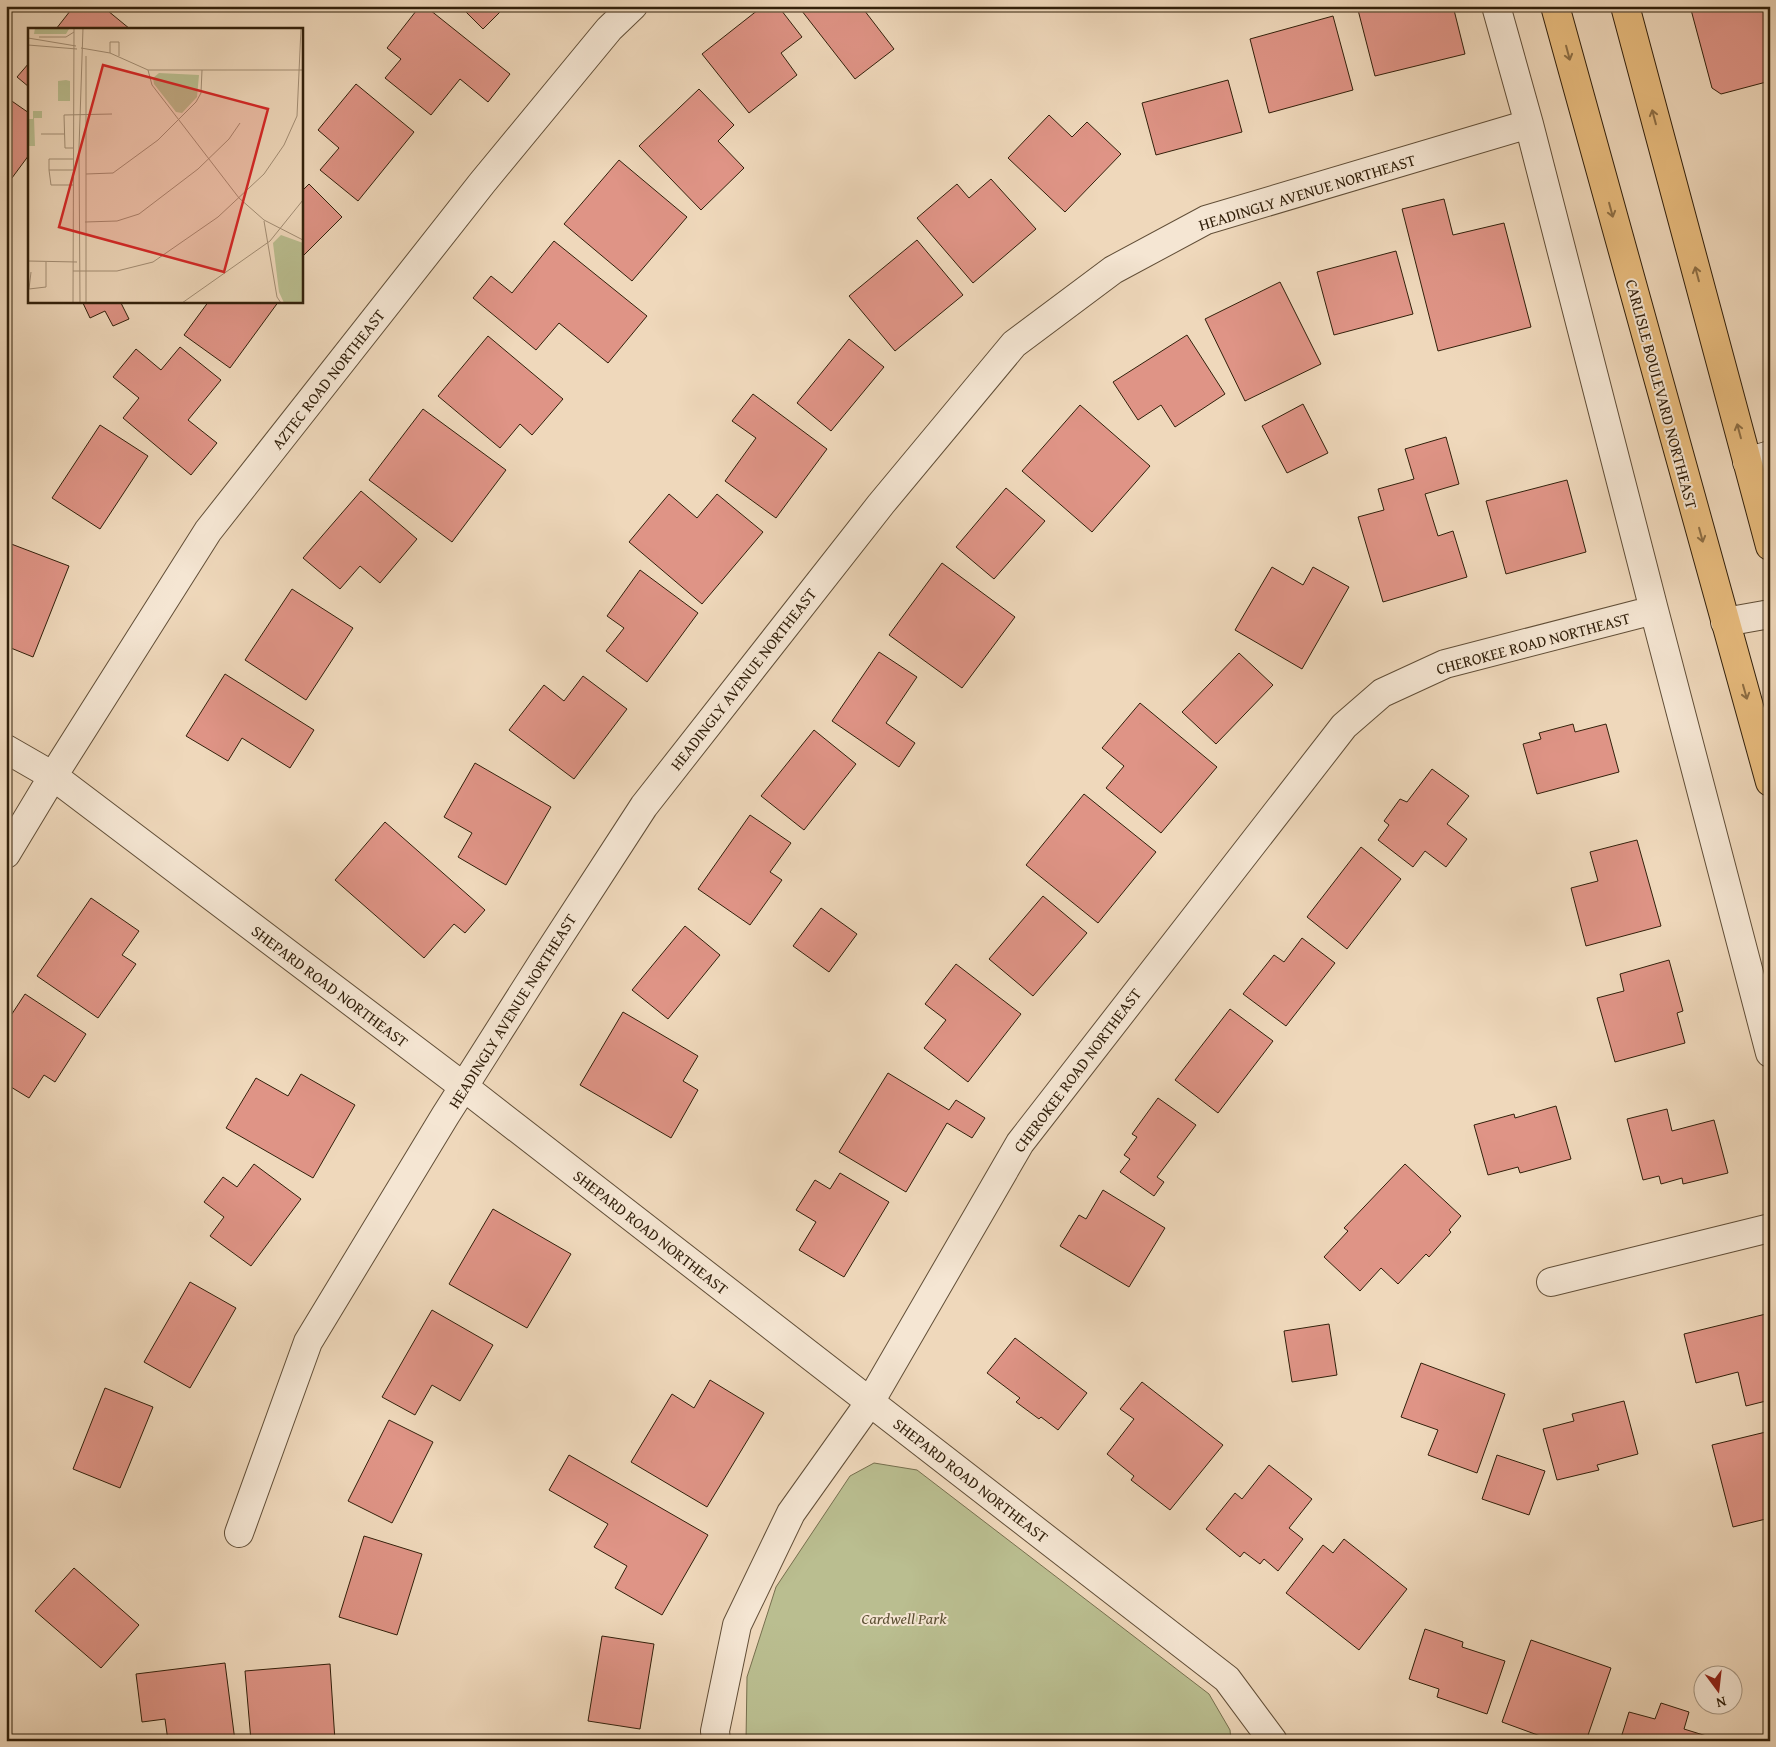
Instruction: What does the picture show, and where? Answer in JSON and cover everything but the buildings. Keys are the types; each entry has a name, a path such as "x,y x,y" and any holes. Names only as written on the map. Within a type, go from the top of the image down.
{"main road":[{"name":"CARLISLE BOULEVARD NORTHEAST","path":"1555,6 1770,782"},
{"path":"1625,6 1758,458 1770,546"}],"street":[{"name":"AZTEC ROAD NORTHEAST","path":"6,854 53,776 208,531 482,183 610,29 633,6"},
{"path":"1496,6 1529,124 1770,1053"},
{"name":"HEADINGLY AVENUE NORTHEAST","path":"239,1533 308,1342 464,1087 644,806 880,504 1014,344 1113,270 1206,220 1529,124"},
{"name":"CHEROKEE ROAD NORTHEAST","path":"716,1741 715,1731 737,1625 791,1513 870,1402 1020,1143 1344,726 1382,693 1445,664 1654,610"},
{"path":"1725,622 1770,614"},
{"name":"SHEPARD ROAD NORTHEAST","path":"6,749 53,776 464,1087 1227,1679 1273,1741"},
{"path":"1551,1282 1770,1228"}],"green space":[{"name":"Cardwell Park","path":"874,1463 917,1470 1209,1694 1230,1730 1231,1741 746,1741 747,1677 776,1587 850,1476"}]}
